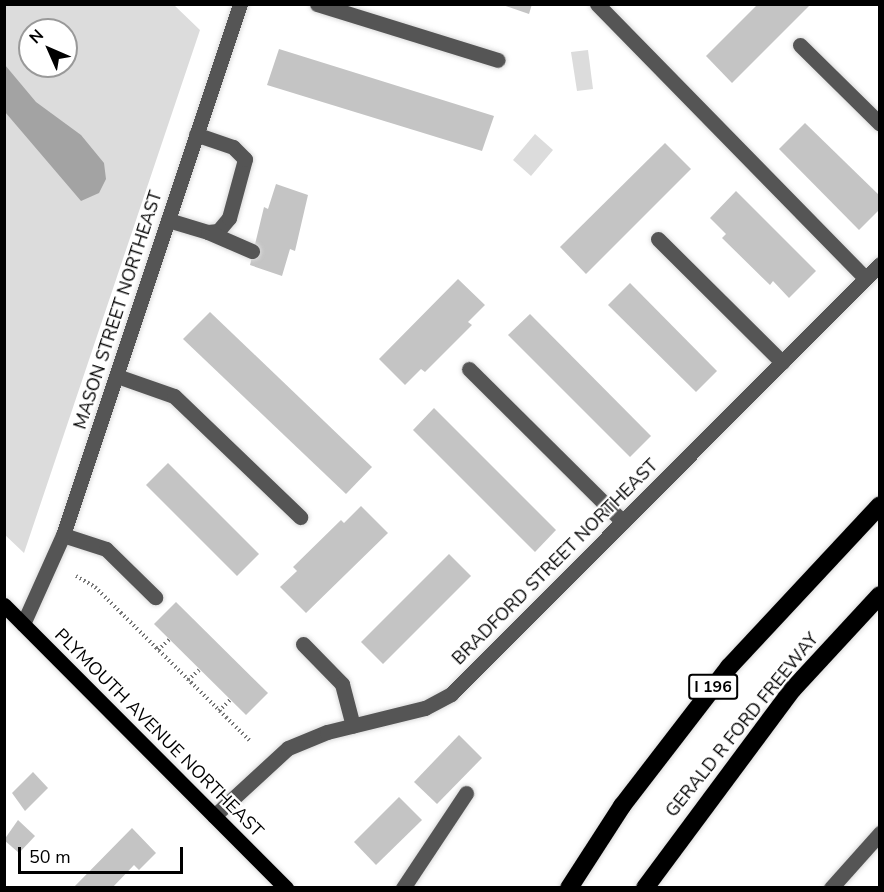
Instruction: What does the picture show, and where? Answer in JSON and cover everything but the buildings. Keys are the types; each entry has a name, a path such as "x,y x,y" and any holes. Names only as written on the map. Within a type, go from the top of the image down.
{"highway":[{"name":"I 196","path":"569,888 622,806 729,667 879,505"},
{"name":"GERALD R FORD FREEWAY","path":"645,888 793,690 879,595"}],"main road":[{"name":"PLYMOUTH AVENUE NORTHEAST","path":"4,605 286,888"}],"street":[{"name":"MASON STREET NORTHEAST","path":"23,624 63,535 240,4"},
{"path":"317,4 498,60"},
{"path":"597,4 865,278"},
{"path":"800,45 879,124"},
{"path":"196,134 233,147 246,165 229,218 218,231 208,232"},
{"path":"168,219 208,232 252,251"},
{"path":"658,239 782,362"},
{"name":"BRADFORD STREET NORTHEAST","path":"214,816 288,747 353,726 425,708 451,694 879,264"},
{"path":"469,369 622,522"},
{"path":"117,376 174,396 300,517"},
{"path":"63,535 106,549 155,597"},
{"path":"303,644 342,684 353,726"},
{"path":"403,888 466,793"},
{"path":"831,888 879,833"}],"path":[{"path":"76,576 95,587 251,742"},
{"path":"158,650 170,639"},
{"path":"188,680 199,670"},
{"path":"219,711 230,700"}],"shaded area":[{"path":"4,5 174,5 200,30 24,553 4,534"},
{"path":"588,50 593,89 577,91 571,52"},
{"path":"5,65 36,102 81,135 104,163 106,179 99,193 81,201 5,112"},
{"path":"535,134 553,150 531,176 513,160"}]}
